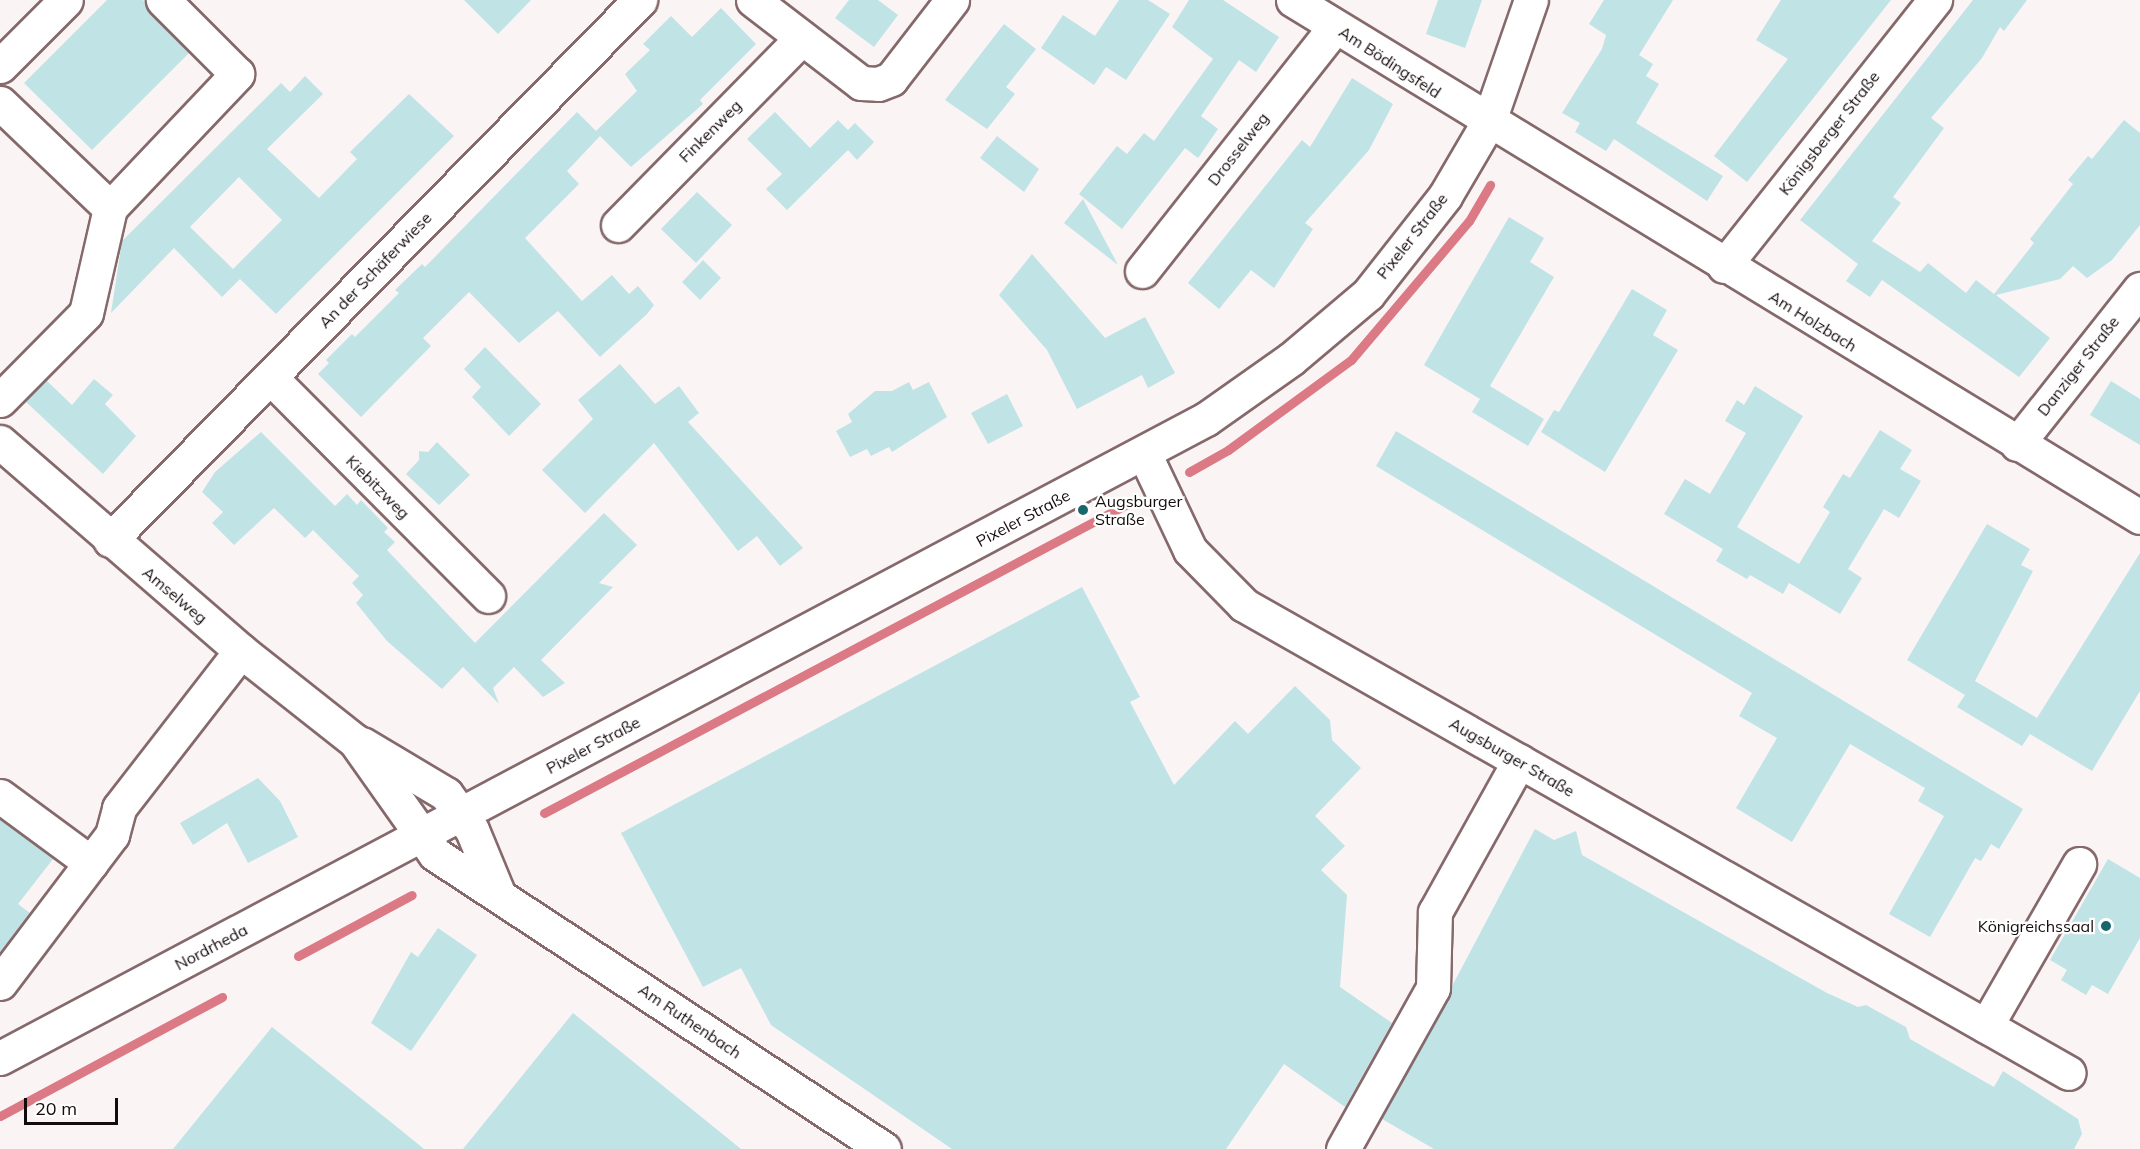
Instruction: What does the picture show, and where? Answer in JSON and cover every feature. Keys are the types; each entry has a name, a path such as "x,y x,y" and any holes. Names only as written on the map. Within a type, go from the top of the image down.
{"street":[{"path":"0,66 66,0"},
{"path":"0,400 86,313 110,208 237,74 164,0"},
{"name":"An der Schäferwiese","path":"110,540 640,0"},
{"path":"753,0 861,83 878,84 891,79 952,0"},
{"name":"Am Bödingsfeld","path":"1293,0 1489,121"},
{"name":"Pixeler Straße","path":"421,836 1144,453 1206,419 1291,359 1368,294 1445,196 1489,121 1531,0"},
{"name":"Königsberger Straße","path":"1724,266 1935,0"},
{"name":"Drosselweg","path":"1142,271 1335,27"},
{"name":"Finkenweg","path":"618,225 802,38"},
{"path":"0,103 110,208"},
{"name":"Am Holzbach","path":"1489,121 2140,517"},
{"name":"Danziger Straße","path":"2017,444 2140,289"},
{"name":"Kiebitzweg","path":"270,377 488,596"},
{"name":"Amselweg","path":"0,442 110,540 241,651 355,741 388,755 446,794 462,815"},
{"name":"Augsburger Straße","path":"1144,453 1190,550 1244,605 2069,1073"},
{"path":"0,983 112,835 118,808 241,651"},
{"name":"Amselweg","path":"355,741 421,836"},
{"path":"1343,1149 1433,988 1435,912 1519,761"},
{"path":"0,796 91,863"},
{"path":"462,815 498,893"},
{"name":"Am Ruthenbach","path":"421,836 475,885 498,893 884,1149"},
{"name":"Nordrheda","path":"0,1058 421,836"},
{"path":"1986,1026 2079,864"}],"building":[{"path":"107,0 143,0 189,53 92,150 24,83"},
{"path":"464,0 531,0 498,34"},
{"path":"849,0 878,0 898,15 874,47 835,18"},
{"path":"1119,0 1148,0 1170,14 1126,80 1106,67 1094,85 1041,48 1063,15 1095,36"},
{"path":"1189,0 1223,0 1279,37 1256,72 1239,60 1201,116 1218,129 1198,158 1185,148 1122,229 1079,194 1117,146 1127,154 1144,133 1154,141 1213,59 1172,27"},
{"path":"1438,0 1482,0 1465,48 1426,34"},
{"path":"1604,0 1673,0 1639,55 1653,64 1646,76 1659,84 1636,123 1723,176 1707,201 1614,139 1606,151 1575,132 1580,123 1562,113 1602,49 1606,35 1589,24"},
{"path":"1781,0 1891,0 1747,182 1714,156 1788,59 1756,40"},
{"path":"1973,0 2027,0 2004,31 2000,27 1982,58 1931,118 1944,128 1893,197 1901,203 1872,241 1920,272 1928,263 1966,293 1976,280 1994,294 2034,243 2030,239 2073,184 2068,180 2088,156 2092,159 2124,120 2140,133 2140,225 2112,260 2087,278 2073,266 2060,279 1996,295 2050,338 2019,377 1882,280 1870,297 1846,281 1858,264 1800,220"},
{"path":"721,8 756,44 700,100 703,104 631,167 600,136 567,171 579,184 525,238 582,301 612,275 629,294 638,286 654,305 647,314 600,357 558,311 519,343 469,292 423,338 431,346 361,417 318,374 329,363 326,360 352,334 355,337 399,293 395,290 422,264 425,267 577,112 596,131 637,91 625,74 650,50 643,44 671,16 692,37"},
{"path":"1004,24 1036,49 1006,87 1015,94 987,129 945,100"},
{"path":"305,76 323,94 267,149 319,198 357,159 350,152 409,94 454,136 276,314 240,279 222,297 174,248 111,313 122,241 281,83 290,92","holes":["239,177 282,220 233,269 190,227"]},
{"path":"1352,78 1393,104 1369,150 1305,223 1313,229 1274,288 1251,270 1219,309 1188,283 1302,140 1310,147"},
{"path":"775,112 810,148 838,120 848,130 855,123 874,142 857,160 848,150 787,210 766,189 782,174 747,139"},
{"path":"997,136 1039,169 1024,192 980,158"},
{"path":"697,192 732,225 696,263 661,229"},
{"path":"1083,199 1118,265 1064,223"},
{"path":"1509,217 1544,238 1530,262 1554,277 1490,386 1544,419 1528,446 1472,412 1480,399 1424,365"},
{"path":"1032,254 1105,338 1145,317 1175,373 1148,388 1142,375 1077,409 1047,350 999,295"},
{"path":"703,260 721,278 700,300 682,282"},
{"path":"1632,289 1667,310 1653,335 1678,350 1605,472 1541,432 1554,410 1559,412"},
{"path":"485,347 541,404 509,436 472,397 481,387 464,369"},
{"path":"620,364 655,404 679,386 699,413 688,422 803,548 780,566 757,536 738,551 654,443 585,513 542,470 593,419 578,400"},
{"path":"94,379 113,395 105,404 136,436 103,474 25,401 46,380 72,405"},
{"path":"2111,381 2140,399 2140,445 2090,415"},
{"path":"909,382 913,390 929,382 947,417 892,452 889,447 871,456 867,449 850,457 836,431 852,422 848,414 875,391 892,391"},
{"path":"1755,386 1803,416 1737,527 1799,564 1830,512 1823,507 1843,474 1850,478 1880,430 1912,450 1900,469 1921,481 1899,518 1884,509 1848,569 1862,578 1840,614 1789,583 1783,594 1750,575 1747,579 1716,561 1723,549 1664,514 1685,479 1710,494 1746,433 1725,421 1737,400 1744,405"},
{"path":"1007,394 1023,426 988,444 971,413"},
{"path":"1396,431 2023,809 1999,849 1991,844 1981,861 1975,858 1930,937 1889,914 1944,816 1918,801 1925,788 1850,744 1792,842 1736,808 1777,738 1739,716 1752,693 1376,466"},
{"path":"261,432 335,506 347,494 357,505 361,500 388,528 384,532 395,542 387,550 475,643 604,513 637,545 599,583 613,587 541,660 565,683 543,697 514,667 493,688 499,704 463,667 442,689 387,641 356,603 363,595 352,583 359,576 313,530 305,538 274,508 234,545 212,523 223,512 202,492 215,472"},
{"path":"437,442 470,475 439,505 406,474 419,460 419,451 428,452"},
{"path":"1987,524 2030,549 2021,565 2033,571 1975,681 2037,718 2140,553 2140,691 2092,771 2030,734 2022,746 1957,707 1965,695 1907,660"},
{"path":"1082,587 1140,697 1130,702 1174,785 1235,721 1248,734 1295,686 1330,720 1332,740 1361,768 1315,816 1345,846 1321,870 1347,895 1340,987 1392,1023 1345,1107 1284,1064 1226,1149 952,1149 771,1025 741,968 703,987 621,833"},
{"path":"258,778 280,801 298,837 248,863 227,823 193,845 180,823"},
{"path":"0,819 53,859 18,904 30,913 0,952"},
{"path":"1535,829 1554,840 1576,831 1582,855 1827,993 1858,1007 1866,1005 1906,1027 1910,1039 1994,1087 2003,1071 2078,1119 2082,1134 2074,1149 1434,1149 1382,1119"},
{"path":"2108,859 2140,878 2140,938 2108,994 2092,985 2086,995 2061,980 2067,970 2050,960"},
{"path":"438,928 477,955 411,1051 371,1023 411,952 418,957"},
{"path":"573,1013 741,1149 463,1149"},
{"path":"272,1027 397,1127 424,1149 173,1149"}],"waterway":[{"path":"1189,472 1228,450 1351,360 1469,221 1490,185"},
{"path":"544,813 1129,503"},
{"path":"298,956 412,895"},
{"path":"0,1116 222,997"}],"place":[{"name":"Augsburger Straße","path":"1083,510"},
{"name":"Königreichssaal","path":"2106,926"}]}
